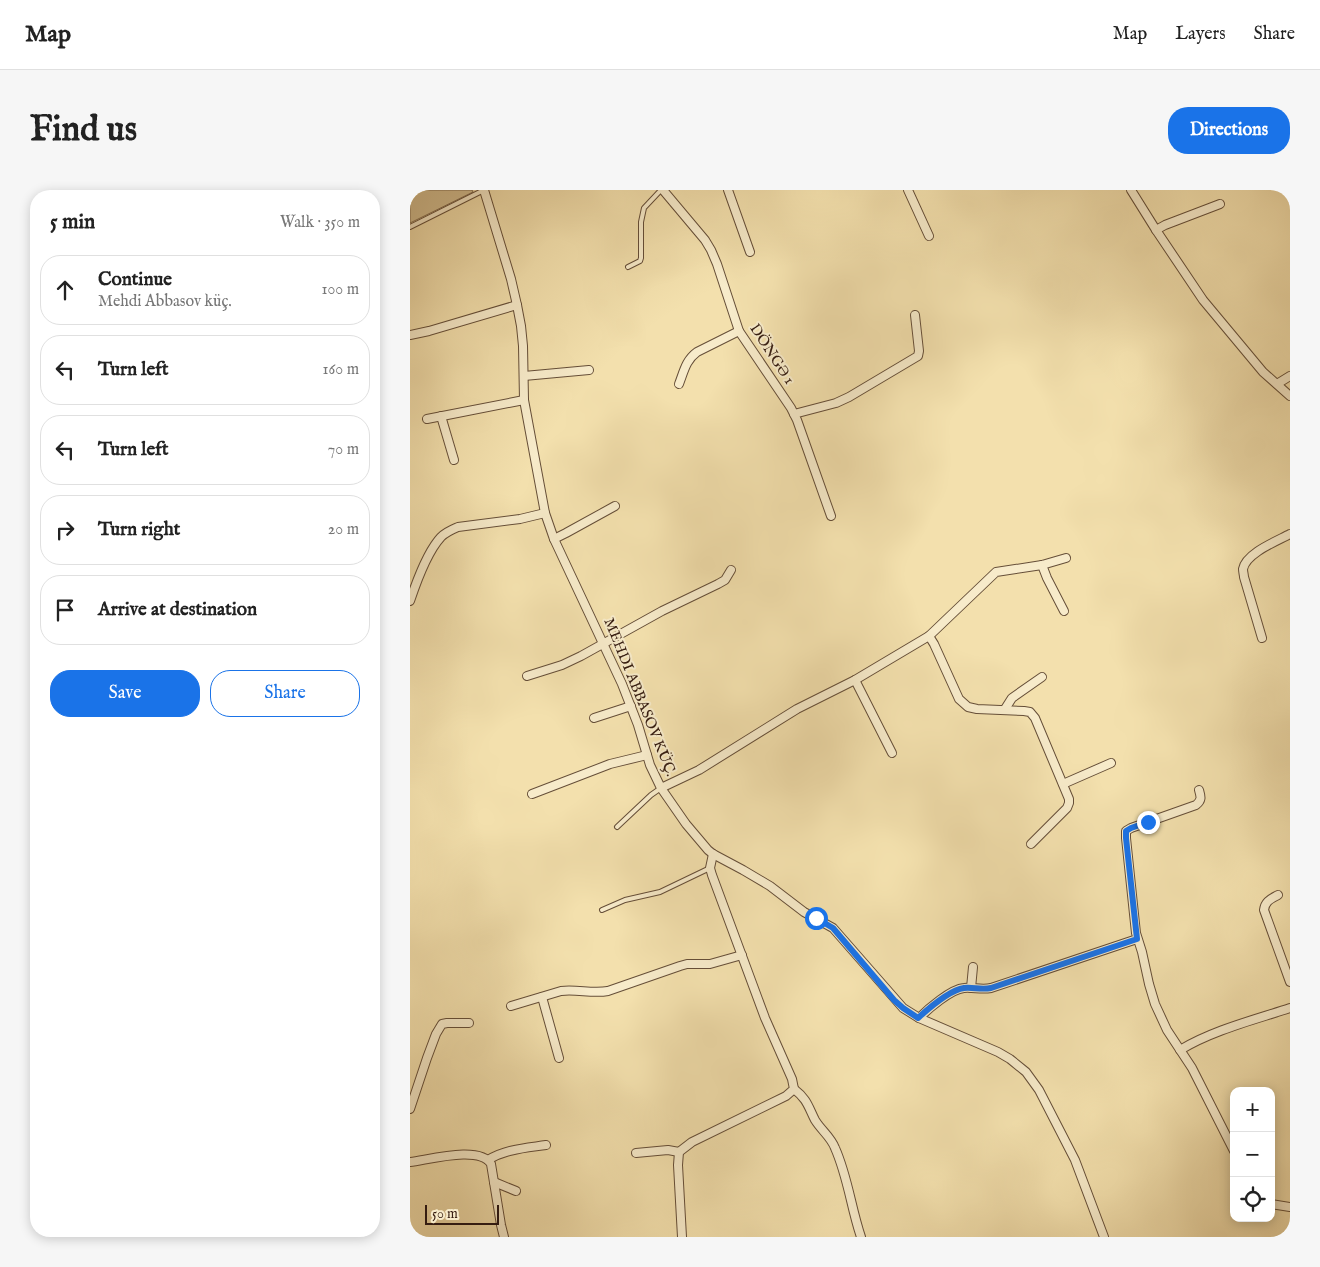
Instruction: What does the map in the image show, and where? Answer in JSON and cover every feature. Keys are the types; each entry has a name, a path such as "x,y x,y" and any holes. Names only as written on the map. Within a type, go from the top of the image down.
{"street":[{"name":"MEHDI ABBASOV KÜÇ.","path":"484,190 517,305 522,339 524,400 545,512 554,539 604,643 631,706 647,755 661,788 686,824 712,854 744,870 770,886 804,912 833,928 894,1000 903,1008 918,1018 998,1052 1026,1072 1038,1090 1075,1160 1104,1237"},
{"name":"DÖNGƏ 1","path":"662,190 704,240 710,250 717,264 739,332 794,414 831,516"},
{"path":"728,190 750,252"},
{"path":"908,190 929,236"},
{"path":"1131,190 1203,300 1257,366 1290,396"},
{"path":"1156,230 1220,204"},
{"path":"410,335 517,305"},
{"path":"794,414 836,403 849,397 918,356 915,315"},
{"path":"679,384 691,356 739,332"},
{"path":"524,376 589,370"},
{"path":"1277,384 1290,376"},
{"path":"427,419 524,400"},
{"path":"441,416 454,460"},
{"path":"554,539 615,506"},
{"path":"410,601 423,568 435,545 448,531 458,527 520,519 545,512"},
{"path":"1262,638 1243,568 1250,558 1262,548 1290,534"},
{"path":"661,788 699,770 798,709 856,680 929,636 996,572 1042,565 1066,558"},
{"path":"1042,565 1064,611"},
{"path":"527,676 562,665 581,656 662,611 725,580 731,570"},
{"path":"929,636 959,699 968,707 977,709 1024,710 1030,712 1036,718 1069,799 1069,804 1031,844"},
{"path":"1005,709 1012,698 1042,677"},
{"path":"856,680 892,753"},
{"path":"594,718 631,706"},
{"path":"532,794 610,764 647,755"},
{"path":"1063,784 1111,763"},
{"path":"1199,790 1201,799 1196,805 1131,828 1126,831 1126,838 1137,939 1155,1004 1167,1030 1192,1068 1230,1143"},
{"path":"712,854 710,868 765,1018 792,1079 794,1089 806,1101 816,1120 836,1148 861,1237"},
{"path":"1278,895 1268,901 1264,910 1290,982"},
{"path":"918,1018 946,996 960,989 991,988 1137,939"},
{"path":"511,1006 561,991 602,992 687,964 710,964 742,955"},
{"path":"971,988 973,967"},
{"path":"542,997 560,1058"},
{"path":"1180,1050 1189,1044 1229,1028 1290,1008"},
{"path":"410,1109 436,1034 442,1024 469,1023"},
{"path":"636,1153 668,1150 679,1152 692,1142 786,1096 794,1089"},
{"path":"488,1160 514,1149 546,1145"},
{"path":"679,1152 682,1237"},
{"path":"410,1162 461,1154 484,1156 491,1164 504,1237"},
{"path":"494,1182 516,1191"},
{"path":"1275,1205 1290,1208"}],"lane":[{"path":"410,227 484,190"},
{"path":"628,267 640,261 641,258 641,222 644,208 662,190"},
{"path":"617,827 661,788"},
{"path":"602,910 625,900 660,892 710,868"}],"shaded area":[{"path":"410,190 472,190 473,192 410,223"}],"route":[{"path":"816,918 833,928 894,1000 918,1018 946,996 960,989 991,988 1137,939 1126,831 1148,822"}]}
